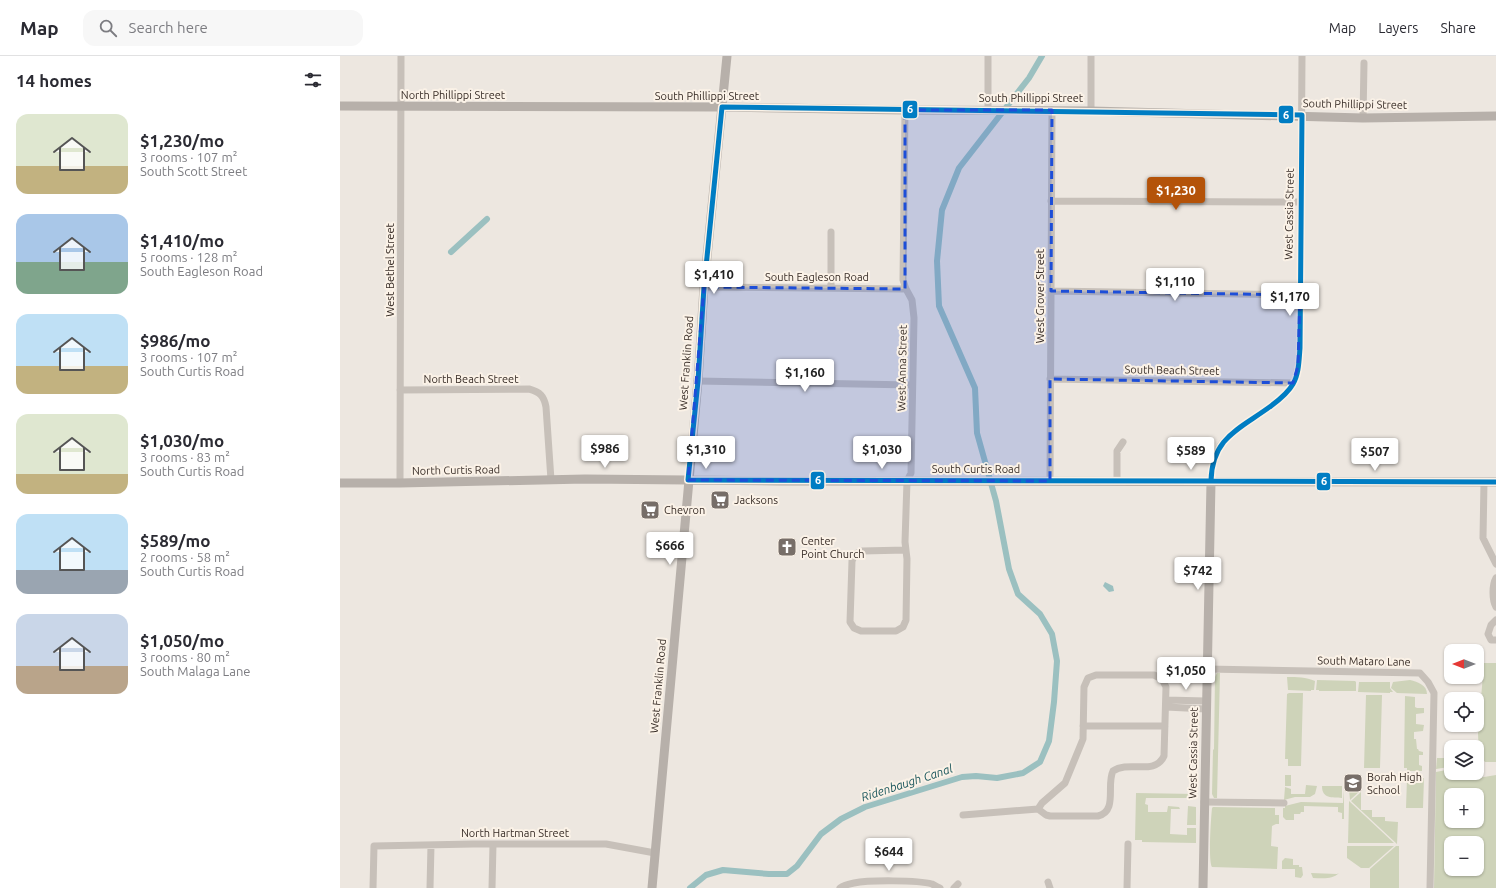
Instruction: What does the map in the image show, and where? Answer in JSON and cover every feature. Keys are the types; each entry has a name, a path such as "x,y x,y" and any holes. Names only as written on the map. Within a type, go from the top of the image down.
{"street":[{"name":"West Bethel Street","path":"400,484 401,56"},
{"name":"West Franklin Road","path":"652,888 698,381 704,287 727,56"},
{"path":"988,56 992,110"},
{"path":"1091,56 1091,111"},
{"name":"West Cassia Street","path":"1203,888 1211,482 1213,464 1219,447 1231,435 1279,400 1293,383 1298,366 1302,56"},
{"path":"1363,118 1364,63"},
{"name":"North Phillippi Street","path":"340,106 566,107"},
{"name":"South Phillippi Street","path":"566,107 1052,110 1302,115 1363,118 1496,116"},
{"name":"West Anna Street","path":"905,110 904,280 906,289 912,300 914,318 911,473 907,481 905,542 906,550 907,560 906,620 903,627 896,631 861,631 854,628 850,622 852,561 855,554 862,551 906,550"},
{"name":"West Grover Street","path":"1050,482 1052,110"},
{"path":"1051,201 1301,202"},
{"path":"831,232 831,288"},
{"name":"South Eagleson Road","path":"704,287 906,289"},
{"path":"1051,291 1300,295"},
{"name":"South Beach Street","path":"1050,379 1293,383"},
{"path":"698,381 912,385"},
{"name":"North Beach Street","path":"400,390 529,389 540,393 545,400 546,407 551,480"},
{"path":"1117,482 1117,451 1123,442"},
{"name":"South Curtis Road","path":"572,480 1496,482"},
{"name":"North Curtis Road","path":"340,483 400,484 572,480"},
{"path":"1484,482 1483,538 1496,564"},
{"path":"1496,578 1494,582 1494,604 1496,607"},
{"path":"1496,620 1490,625 1488,634 1491,640 1496,640"},
{"name":"South Mataro Lane","path":"1207,669 1420,673 1428,682 1434,693 1430,888"},
{"path":"962,815 1038,809 1050,816 1102,815 1109,808 1110,779 1113,770 1122,767 1152,767 1162,760 1164,756 1166,687 1165,682 1162,679 1154,676 1096,675 1088,678 1084,688 1081,744 1065,783 1042,803 1038,809"},
{"path":"1166,703 1206,705"},
{"path":"1083,726 1165,726"},
{"path":"1204,802 1284,803"},
{"path":"492,888 493,844"},
{"name":"North Hartman Street","path":"373,888 374,846 606,844 656,853"},
{"path":"1127,888 1128,844"},
{"path":"430,888 431,845"},
{"path":"840,888 844,885 855,882 893,881 923,882 940,888"}],"highlighted area":[{"path":"905,110 1052,110 1051,291 1300,295 1298,366 1293,383 1050,379 1050,481 688,480 704,287 905,289"}],"green space":[{"path":"1484,663 1496,663 1496,762 1485,762 1484,740 1478,740 1478,732 1484,732 1484,692 1482,692 1482,684 1484,684"},
{"path":"1217,673 1220,673 1217,798 1214,798 1212,794 1213,750 1215,677"},
{"path":"1287,677 1305,678 1315,681 1314,690 1288,690"},
{"path":"1317,680 1355,681 1356,691 1319,691 1316,690"},
{"path":"1410,680 1424,686 1427,694 1397,693 1391,688 1393,682"},
{"path":"1359,682 1390,682 1390,688 1393,692 1358,692"},
{"path":"1303,693 1301,766 1288,766 1288,759 1285,759 1287,694"},
{"path":"1366,695 1382,695 1380,768 1364,768"},
{"path":"1405,696 1415,697 1415,707 1424,708 1424,713 1416,714 1416,724 1424,725 1423,731 1414,732 1414,739 1416,739 1417,749 1423,752 1423,755 1419,755 1419,765 1422,766 1422,771 1407,771 1407,768 1404,768"},
{"path":"1437,758 1444,758 1444,768 1436,769"},
{"path":"1444,770 1444,780 1484,780 1484,777 1496,775 1496,888 1434,888 1436,772"},
{"path":"1285,775 1291,775 1291,786 1285,786"},
{"path":"1407,778 1424,778 1423,808 1406,808"},
{"path":"1306,785 1317,786 1315,794 1310,797 1295,797 1284,800 1285,787 1291,789 1291,794 1305,794"},
{"path":"1322,786 1342,786 1342,798 1326,795 1322,790"},
{"path":"1344,790 1344,819 1342,819 1342,813 1338,812 1338,807 1304,806 1304,812 1294,814 1294,820 1286,820 1283,817 1283,808 1285,808 1285,806 1301,802 1343,803"},
{"path":"1349,790 1361,790 1350,800"},
{"path":"1361,792 1361,810 1372,810 1372,817 1385,817 1385,821 1398,822 1397,844 1351,801"},
{"path":"1136,793 1196,794 1196,798 1146,798 1145,804 1148,805 1148,812 1167,812 1168,806 1179,807 1180,809 1171,809 1170,834 1187,835 1187,828 1196,828 1196,843 1142,842 1142,840 1135,840"},
{"path":"1349,801 1394,843 1348,843"},
{"path":"1188,806 1196,807 1196,825 1187,825"},
{"path":"1213,807 1275,808 1275,815 1279,815 1279,824 1272,826 1271,846 1278,847 1277,869 1212,867 1210,857 1210,839"},
{"path":"1347,846 1394,846 1369,868 1361,868 1347,858"},
{"path":"1396,846 1399,846 1399,888 1370,888 1370,869"},
{"path":"1285,858 1293,859 1293,865 1299,865 1299,867 1302,867 1303,875 1301,878 1295,877 1295,869 1282,869 1282,861"},
{"path":"1311,873 1339,873 1330,878 1313,878"}],"water":[{"path":"1105,582 1113,586 1114,591 1109,592 1103,586"}],"waterway":[{"name":"Ridenbaugh Canal","path":"690,888 706,875 723,870 787,874 797,866 821,834 841,819 865,807 962,777 976,776 997,778 1023,773 1040,762 1049,741 1057,661 1052,634 1040,614 1018,594 1009,569 996,501 977,433 975,388 939,306 937,261 942,210 959,168 1029,78 1042,56"},
{"path":"451,252 487,219"}],"transit line":[{"name":"6","path":"722,107 1302,115 1300,348 1295,380 1289,390 1280,399 1239,428 1222,444 1216,454 1211,481 688,480 698,381 704,287 722,107"},
{"name":"6","path":"1211,481 1496,482"}],"place":[{"name":"Jacksons","path":"720,500"},
{"name":"Chevron","path":"650,510"},
{"name":"Center Point Church","path":"787,547"},
{"name":"Borah High School","path":"1353,783"}]}
